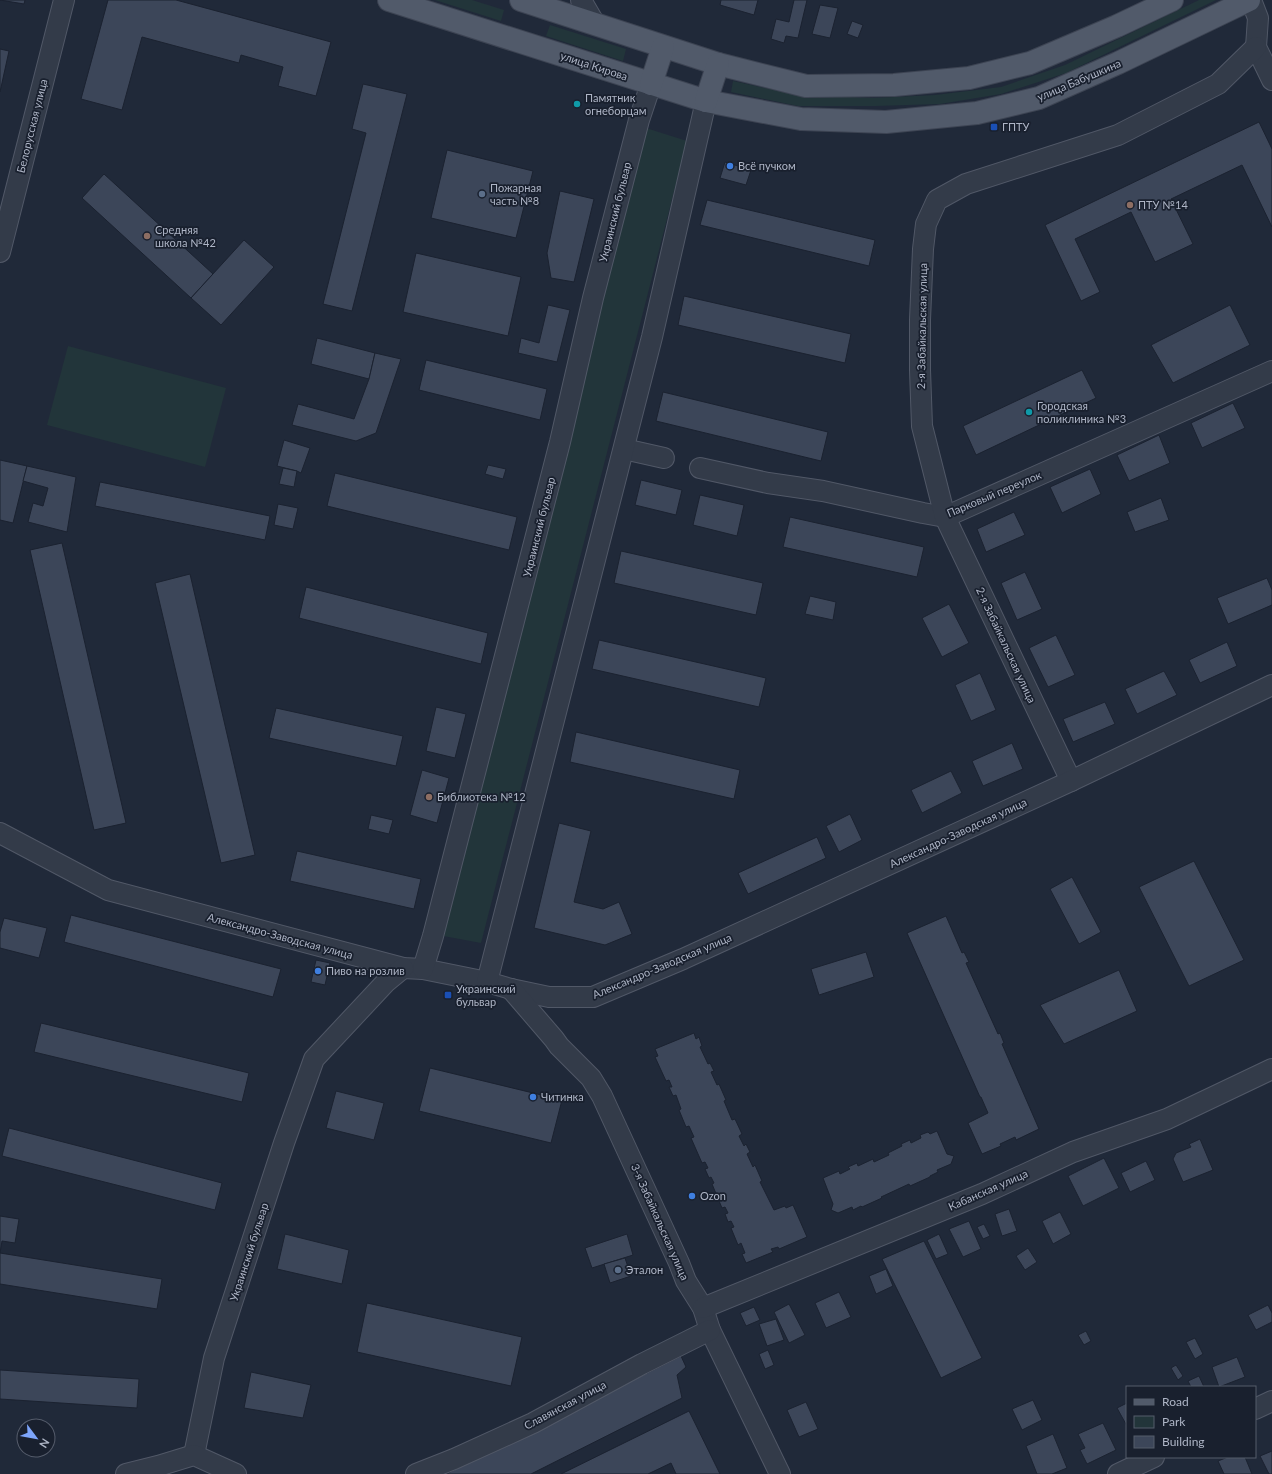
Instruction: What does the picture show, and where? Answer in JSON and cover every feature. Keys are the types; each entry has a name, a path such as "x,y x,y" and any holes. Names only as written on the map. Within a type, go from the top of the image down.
{"main road":[{"name":"улица Кирова","path":"389,0 706,101 801,119"},
{"path":"521,0 718,64 806,86 894,85 969,78 1030,63 1117,26 1172,0"},
{"name":"улица Бабушкина","path":"801,119 886,122 977,113 1039,98 1118,63 1250,0"},
{"path":"651,84 663,46"},
{"path":"706,101 718,64"}],"street":[{"name":"Белорусская улица","path":"0,252 64,0"},
{"path":"581,0 595,24"},
{"path":"1250,0 1258,18 1256,47 1272,80"},
{"name":"2-я Забайкальская улица","path":"1071,781 945,517 922,426 920,320 926,224 936,200 966,184 1118,135 1218,84 1256,47"},
{"name":"Украинский бульвар","path":"423,969 433,936 560,442 593,298 639,120 651,84"},
{"path":"487,982 652,337 706,101"},
{"name":"Парковый переулок","path":"700,468 768,483 823,491 945,517 1272,371"},
{"path":"624,448 664,458"},
{"name":"Александро-Заводская улица","path":"0,834 108,890 403,968 423,969 549,997 593,997 683,959 1071,781 1272,685"},
{"name":"Украинский бульвар","path":"194,1455 214,1358 284,1143 314,1059 386,982 403,968"},
{"name":"3-я Забайкальская улица","path":"511,989 559,1046 591,1078 602,1096 686,1280 703,1308 710,1330 780,1474"},
{"name":"Кабанская улица","path":"703,1308 982,1194 1073,1152 1167,1119 1272,1069"},
{"name":"Славянская улица","path":"416,1474 454,1459 533,1423 642,1364 710,1330"},
{"path":"1256,1409 1272,1401"},
{"path":"126,1474 194,1455 236,1474"},
{"path":"1118,1474 1152,1458"}],"green space":[{"path":"435,0 472,0 504,10 501,21"},
{"path":"1199,0 1216,0 1066,73 1001,94 940,104 798,106 731,92 733,81 798,95 873,98 935,95 1001,87 1065,65"},
{"path":"550,25 626,49 623,61 546,36"},
{"path":"646,128 687,141 481,943 438,935"},
{"path":"68,346 226,388 205,467 47,425"}],"building":[{"path":"0,0 25,0 24,4"},
{"path":"108,0 176,0 331,42 316,96 278,86 283,67 241,55 239,63 142,37 122,110 81,99"},
{"path":"721,0 758,0 754,15 720,5"},
{"path":"794,0 807,0 798,38 786,36 784,43 771,39 776,19 789,22"},
{"path":"820,5 838,8 830,38 812,34"},
{"path":"852,21 863,25 858,38 847,34"},
{"path":"0,49 9,51 0,92"},
{"path":"363,84 407,94 352,311 323,304 366,133 352,129"},
{"name":"ПТУ №14","path":"1259,122 1272,149 1272,227 1242,165 1171,199 1193,244 1155,262 1131,212 1075,239 1100,292 1081,301 1045,225"},
{"name":"Пожарная часть №8","path":"447,150 533,171 516,238 431,218"},
{"path":"725,162 751,170 746,185 720,178"},
{"name":"Средняя школа №42","path":"104,174 213,274 191,298 82,198"},
{"path":"560,191 594,199 574,282 551,278 547,253"},
{"path":"707,200 875,240 869,266 700,225"},
{"path":"244,240 274,267 221,325 191,298"},
{"path":"416,253 521,277 508,336 403,312"},
{"path":"684,296 851,334 845,363 678,325"},
{"path":"548,305 570,310 557,362 518,353 521,338 539,343"},
{"path":"1230,305 1250,345 1173,383 1151,345"},
{"path":"317,338 375,353 369,379 311,364"},
{"path":"375,353 401,359 376,433 356,441 292,425 298,404 354,419 369,379"},
{"path":"426,360 547,389 540,420 419,390"},
{"name":"Городская поликлиника №3","path":"1082,370 1096,398 976,455 963,426"},
{"path":"663,392 828,432 821,461 656,421"},
{"path":"1233,403 1245,428 1202,448 1191,423"},
{"path":"1159,435 1170,463 1129,481 1117,455"},
{"path":"284,440 310,448 301,473 277,466"},
{"path":"0,460 27,466 13,523 0,520"},
{"path":"488,465 506,469 503,479 485,474"},
{"path":"27,466 76,477 67,532 28,522 33,503 43,506 48,488 23,481"},
{"path":"283,468 297,471 294,487 279,484"},
{"path":"1090,469 1101,494 1062,513 1050,487"},
{"path":"335,473 517,517 509,550 327,506"},
{"path":"641,480 682,490 676,515 635,505"},
{"path":"100,482 270,516 265,540 95,506"},
{"path":"700,495 744,505 737,536 693,525"},
{"path":"1161,498 1169,520 1135,532 1127,512"},
{"path":"278,504 298,508 293,529 274,525"},
{"path":"1014,512 1025,535 986,552 977,529"},
{"path":"790,517 924,547 917,577 783,547"},
{"path":"62,543 126,823 94,830 30,550"},
{"path":"621,551 763,583 756,615 614,583"},
{"path":"1025,572 1042,609 1017,620 1001,583"},
{"path":"190,574 255,855 221,863 155,583"},
{"path":"1267,578 1272,590 1272,605 1228,624 1217,598"},
{"path":"306,587 488,633 481,664 299,618"},
{"path":"810,596 836,602 833,620 805,614"},
{"path":"949,604 969,643 942,657 922,618"},
{"path":"1056,635 1075,675 1048,687 1029,648"},
{"path":"599,640 766,678 759,707 592,669"},
{"path":"1227,642 1237,666 1200,683 1189,660"},
{"path":"1164,671 1177,695 1137,714 1125,689"},
{"path":"980,673 996,710 971,721 955,685"},
{"path":"1105,702 1115,724 1073,742 1063,719"},
{"path":"436,707 466,714 455,758 426,751"},
{"path":"276,708 403,736 396,766 269,738"},
{"path":"576,732 740,770 734,799 570,762"},
{"path":"1012,743 1023,769 983,786 972,761"},
{"name":"Библиотека №12","path":"422,770 449,778 437,823 410,815"},
{"path":"951,771 962,793 922,813 911,790"},
{"path":"850,814 862,840 839,852 826,826"},
{"path":"371,815 393,820 389,834 368,829"},
{"path":"559,823 591,831 574,902 603,909 619,902 632,934 605,945 534,928"},
{"path":"817,837 826,858 748,894 738,873"},
{"path":"297,851 421,879 414,909 290,881"},
{"path":"1194,861 1244,960 1189,986 1139,887"},
{"path":"1072,877 1101,932 1079,944 1050,889"},
{"path":"71,915 281,969 273,997 64,942"},
{"path":"946,916 962,953 964,952 969,962 966,963 998,1034 1000,1033 1004,1043 1002,1044 1039,1129 1016,1140 1015,1137 1000,1144 1001,1146 982,1154 968,1123 988,1113 907,933"},
{"path":"4,918 47,928 39,958 0,948 0,932"},
{"path":"866,952 874,977 819,995 811,969"},
{"path":"316,960 330,963 325,985 311,982"},
{"path":"1119,970 1137,1011 1064,1044 1040,1005"},
{"path":"41,1023 249,1073 242,1102 34,1052"},
{"path":"694,1033 696,1039 699,1037 702,1046 700,1047 708,1064 710,1063 714,1071 711,1072 717,1085 719,1084 726,1100 724,1101 732,1120 735,1119 742,1134 739,1136 744,1146 746,1144 750,1152 747,1154 753,1167 755,1165 762,1181 760,1182 774,1210 793,1205 807,1237 779,1249 778,1247 771,1249 773,1252 746,1263 742,1254 745,1253 741,1243 738,1245 731,1228 734,1227 731,1221 728,1222 725,1214 728,1213 725,1207 722,1208 712,1184 714,1183 711,1177 709,1178 705,1169 708,1168 705,1162 702,1163 691,1138 694,1137 689,1126 686,1127 679,1110 681,1109 676,1095 673,1096 669,1087 672,1087 669,1080 666,1081 655,1057 658,1056 655,1049"},
{"path":"430,1068 562,1100 551,1143 419,1111"},
{"path":"336,1091 384,1103 374,1140 326,1128"},
{"path":"9,1128 222,1183 215,1210 2,1156"},
{"path":"937,1131 947,1154 954,1156 951,1164 937,1170 938,1172 930,1177 910,1186 909,1184 862,1207 861,1206 853,1210 852,1207 838,1213 831,1210 833,1204 823,1178 839,1171 840,1174 850,1169 848,1167 857,1163 858,1166 873,1159 874,1162 889,1155 888,1153 902,1146 901,1144 910,1140 911,1143 921,1138 920,1135 928,1132 930,1134"},
{"path":"1200,1139 1213,1170 1183,1182 1173,1159 1176,1153 1191,1147 1189,1144"},
{"path":"1104,1158 1119,1188 1083,1206 1068,1176"},
{"path":"1146,1161 1155,1180 1130,1192 1121,1173"},
{"path":"1009,1209 1017,1231 1002,1236 995,1214"},
{"path":"1060,1212 1071,1234 1053,1244 1042,1221"},
{"path":"0,1216 19,1219 15,1243 2,1241 0,1253"},
{"path":"969,1221 981,1249 963,1257 949,1229"},
{"path":"984,1224 990,1236 983,1239 977,1227"},
{"path":"285,1234 349,1250 342,1284 277,1269"},
{"path":"627,1234 633,1255 592,1268 585,1248"},
{"path":"939,1234 948,1254 936,1259 927,1240"},
{"path":"924,1241 982,1358 941,1378 882,1259"},
{"path":"1028,1248 1037,1262 1025,1270 1016,1256"},
{"path":"0,1253 162,1279 157,1309 0,1284"},
{"name":"Эталон","path":"625,1258 631,1276 610,1283 604,1264"},
{"path":"886,1269 893,1286 876,1294 869,1276"},
{"path":"839,1292 851,1317 826,1328 815,1303"},
{"path":"367,1303 522,1337 511,1386 357,1352"},
{"path":"789,1304 805,1335 789,1343 774,1312"},
{"path":"1268,1305 1272,1313 1272,1322 1256,1330 1248,1315"},
{"path":"754,1307 760,1320 746,1326 740,1313"},
{"path":"776,1319 784,1340 767,1346 759,1324"},
{"path":"1086,1331 1091,1341 1084,1345 1078,1335"},
{"path":"1195,1338 1203,1354 1195,1359 1186,1342"},
{"path":"768,1350 774,1365 765,1369 759,1354"},
{"path":"681,1356 686,1367 677,1375 682,1398 531,1474 446,1474"},
{"path":"1237,1357 1245,1377 1219,1386 1212,1367"},
{"path":"1176,1365 1183,1376 1178,1380 1171,1368"},
{"path":"0,1370 139,1379 137,1408 0,1399"},
{"path":"251,1372 311,1385 303,1418 244,1408"},
{"path":"1199,1376 1204,1386 1190,1386 1188,1381"},
{"path":"1033,1400 1042,1420 1022,1430 1012,1409"},
{"path":"806,1402 818,1429 799,1437 787,1410"},
{"path":"1126,1404 1126,1424 1117,1408"},
{"path":"689,1411 720,1474 676,1474 671,1463 648,1474 561,1474"},
{"path":"1103,1423 1116,1450 1087,1464 1080,1450 1085,1448 1078,1434"},
{"path":"1053,1434 1067,1468 1052,1474 1037,1474 1026,1446"},
{"path":"1272,1451 1272,1474 1269,1474 1260,1456"},
{"path":"1226,1458 1245,1458 1252,1474 1224,1474 1218,1461"}],"place":[{"name":"Памятник огнеборцам","path":"577,104"},
{"name":"ГПТУ","path":"994,127"},
{"name":"Всё пучком","path":"730,166"},
{"name":"Пожарная часть №8","path":"482,194"},
{"name":"ПТУ №14","path":"1130,205"},
{"name":"Средняя школа №42","path":"147,236"},
{"name":"Городская поликлиника №3","path":"1029,412"},
{"name":"Библиотека №12","path":"429,797"},
{"name":"Пиво на розлив","path":"318,971"},
{"name":"Украинский бульвар","path":"448,995"},
{"name":"Читинка","path":"533,1097"},
{"name":"Ozon","path":"692,1196"},
{"name":"Эталон","path":"618,1270"}]}
